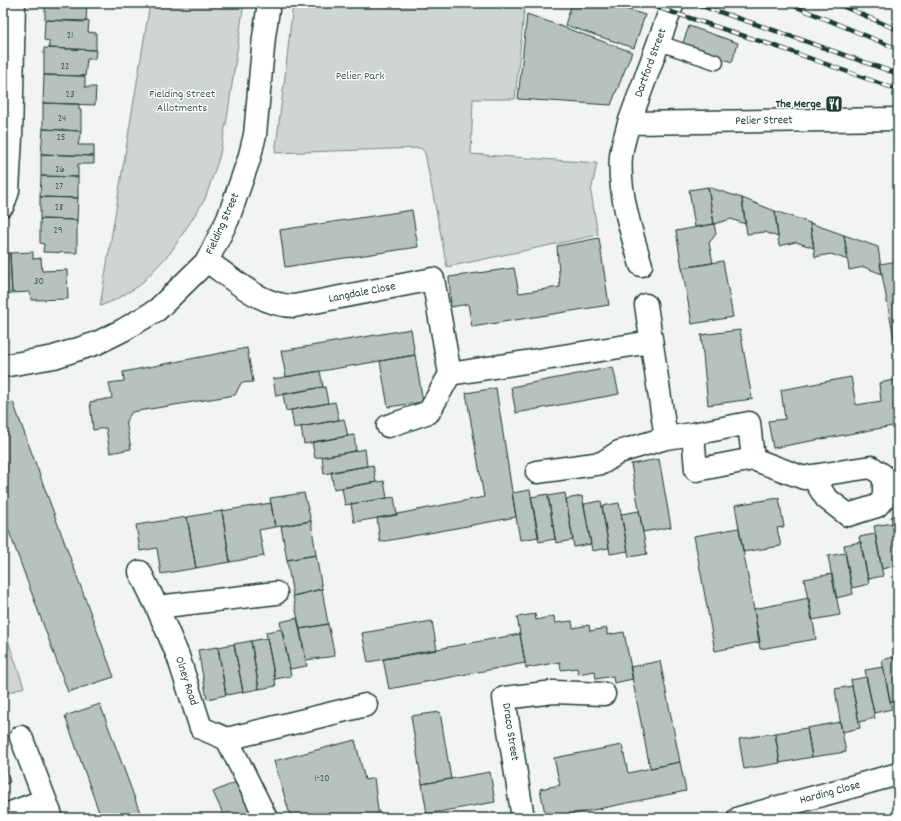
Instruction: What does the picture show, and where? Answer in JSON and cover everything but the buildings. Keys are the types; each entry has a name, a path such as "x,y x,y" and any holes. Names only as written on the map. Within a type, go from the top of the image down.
{"street":[{"path":"3,205 8,191 7,137 14,3"},
{"name":"Fielding Street","path":"3,366 54,357 97,343 123,330 157,310 206,262 228,218 255,135 264,37 269,3"},
{"name":"Dartford Street","path":"629,123 673,3"},
{"name":"Pelier Street","path":"629,123 898,119"},
{"path":"629,123 623,143 621,169 624,197 632,232 642,265"},
{"name":"Langdale Close","path":"206,262 260,298 283,306 294,306 434,279 450,374"},
{"path":"646,305 666,438"},
{"path":"388,426 430,412 450,374 651,342"},
{"path":"537,472 602,463 619,452 666,438 749,423 753,459"},
{"path":"693,434 696,470 753,459 804,478 812,476"},
{"name":"Olney Road","path":"140,572 178,656 201,728 227,739"},
{"path":"157,607 276,593"},
{"name":"Draco Street","path":"523,818 504,698 554,692 604,694"},
{"path":"266,818 227,739 366,705"},
{"path":"3,816 48,809 21,738"},
{"name":"Harding Close","path":"739,818 898,774"}],"lane":[{"path":"659,43 716,62"}],"green space":[{"name":"Fielding Street Allotments","path":"150,3 244,3 227,119 219,158 205,199 171,252 139,286 113,301 100,306"},
{"name":"Pelier Park","path":"293,3 525,3 515,99 473,99 471,154 597,163 591,192 598,235 447,267 425,153 421,148 275,153"},
{"path":"3,626 24,687 3,695"}],"railway":[{"path":"644,3 787,50 898,90"},
{"path":"693,3 898,74"},
{"path":"787,3 898,49"},
{"path":"835,3 898,30"}],"place":[{"name":"The Merge","path":"834,104"}]}
